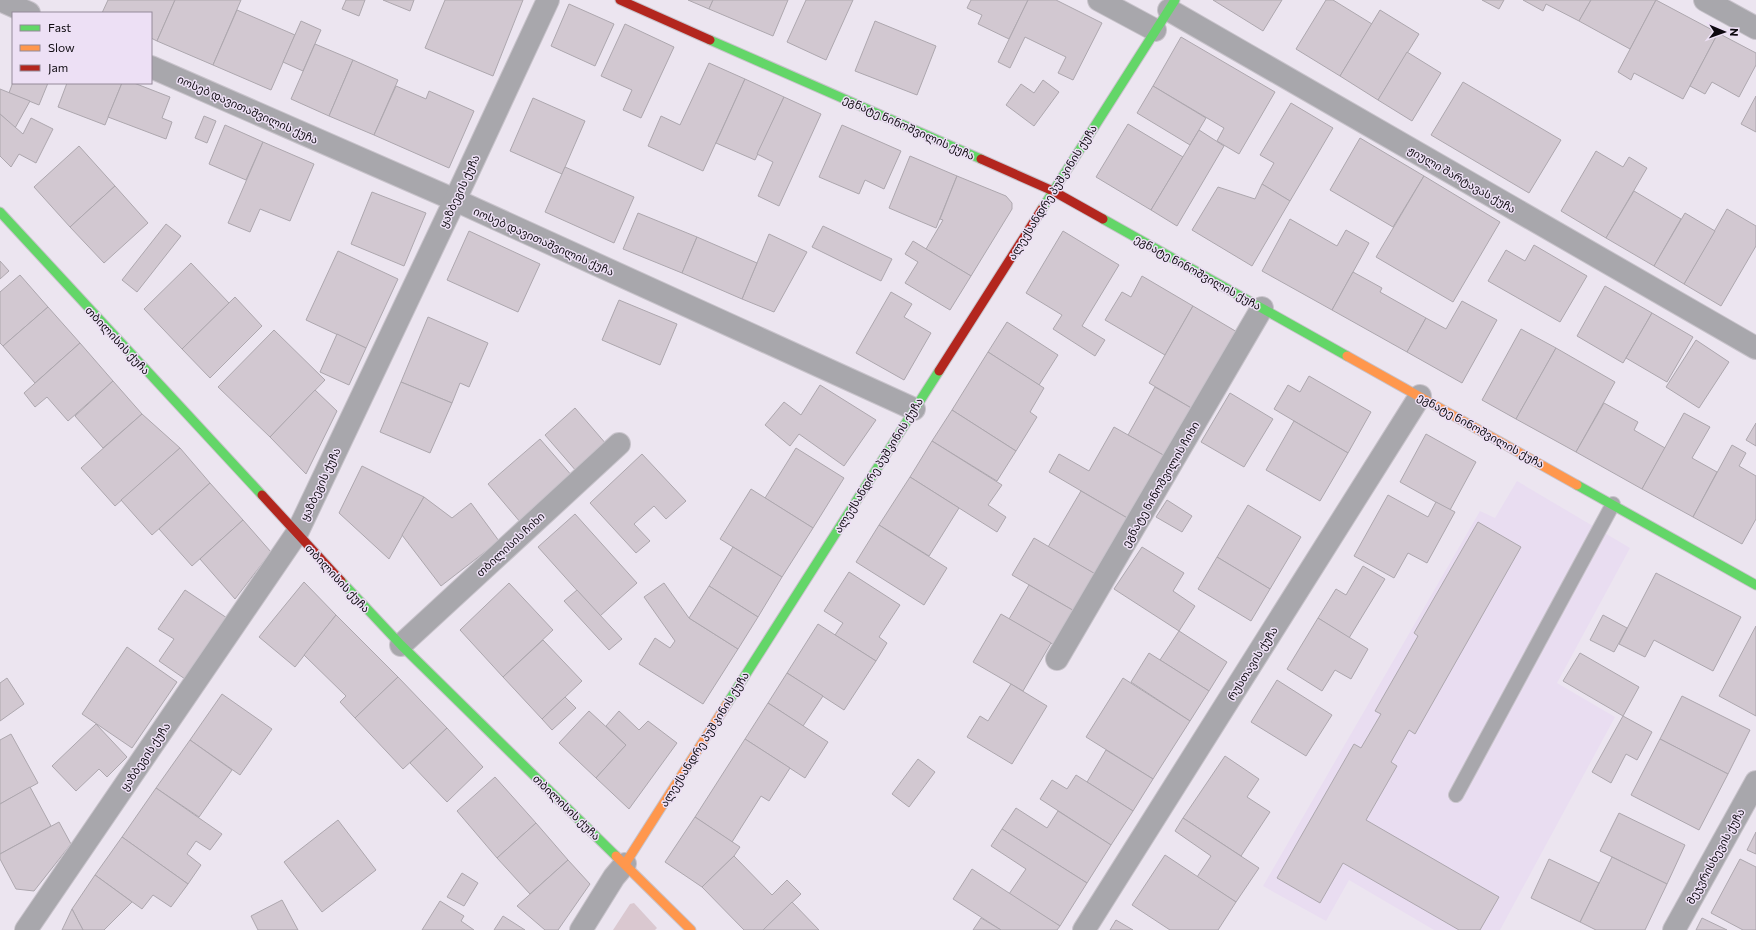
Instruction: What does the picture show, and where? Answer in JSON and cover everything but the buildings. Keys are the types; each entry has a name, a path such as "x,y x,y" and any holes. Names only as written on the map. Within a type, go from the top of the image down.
{"main road":[{"name":"ეგნატე ნინოშვილის ქუჩა","path":"620,0 1053,191 1756,584"},
{"name":"ალექსანდრე პუშკინის ქუჩა","path":"625,864 1172,5"},
{"name":"თბილისის ქუჩა","path":"0,212 401,645 691,930"}],"street":[{"path":"0,0 27,12"},
{"name":"ყაზბეგის ქუჩა","path":"26,930 297,533 548,0"},
{"path":"1098,0 1156,30"},
{"path":"1705,0 1756,28"},
{"name":"ჟიული შარტავას ქუჩა","path":"1172,5 1756,348"},
{"name":"იოსებ დავითაშვილის ქუჩა","path":"152,67 455,200 914,409"},
{"name":"ეგნატე ნინოშვილის ჩიხი","path":"1057,659 1262,308"},
{"name":"რუსთავის ქუჩა","path":"1084,930 1420,396"},
{"name":"თბილისის ჩიხი","path":"401,645 619,444"},
{"name":"მეჯვრისხევის ქუჩა","path":"1674,930 1756,782"},
{"name":"ალექსანდრე პუშკინის ქუჩა","path":"581,930 614,878 625,864"}],"lane":[{"path":"1456,795 1612,504"}],"shaded area":[{"path":"1517,481 1630,548 1557,683 1615,717 1500,930 1434,930 1349,880 1326,921 1263,886 1480,511 1495,518"},
{"path":"634,903 657,928 655,930 613,930 630,904"}],"traffic: fast":[{"path":"1042,209 1175,0"},
{"path":"710,40 981,159"},
{"path":"0,212 262,495"},
{"path":"1103,219 1347,356"},
{"path":"727,704 939,371"},
{"path":"1577,485 1756,585"},
{"path":"341,581 401,645 616,856"}],"traffic: slow":[{"path":"1347,356 1577,485"},
{"path":"625,864 727,704"},
{"path":"616,856 691,930"}],"traffic: jam":[{"path":"620,0 710,40"},
{"path":"981,159 1053,191 1103,219"},
{"path":"939,371 1042,209"},
{"path":"262,495 341,581"}]}
